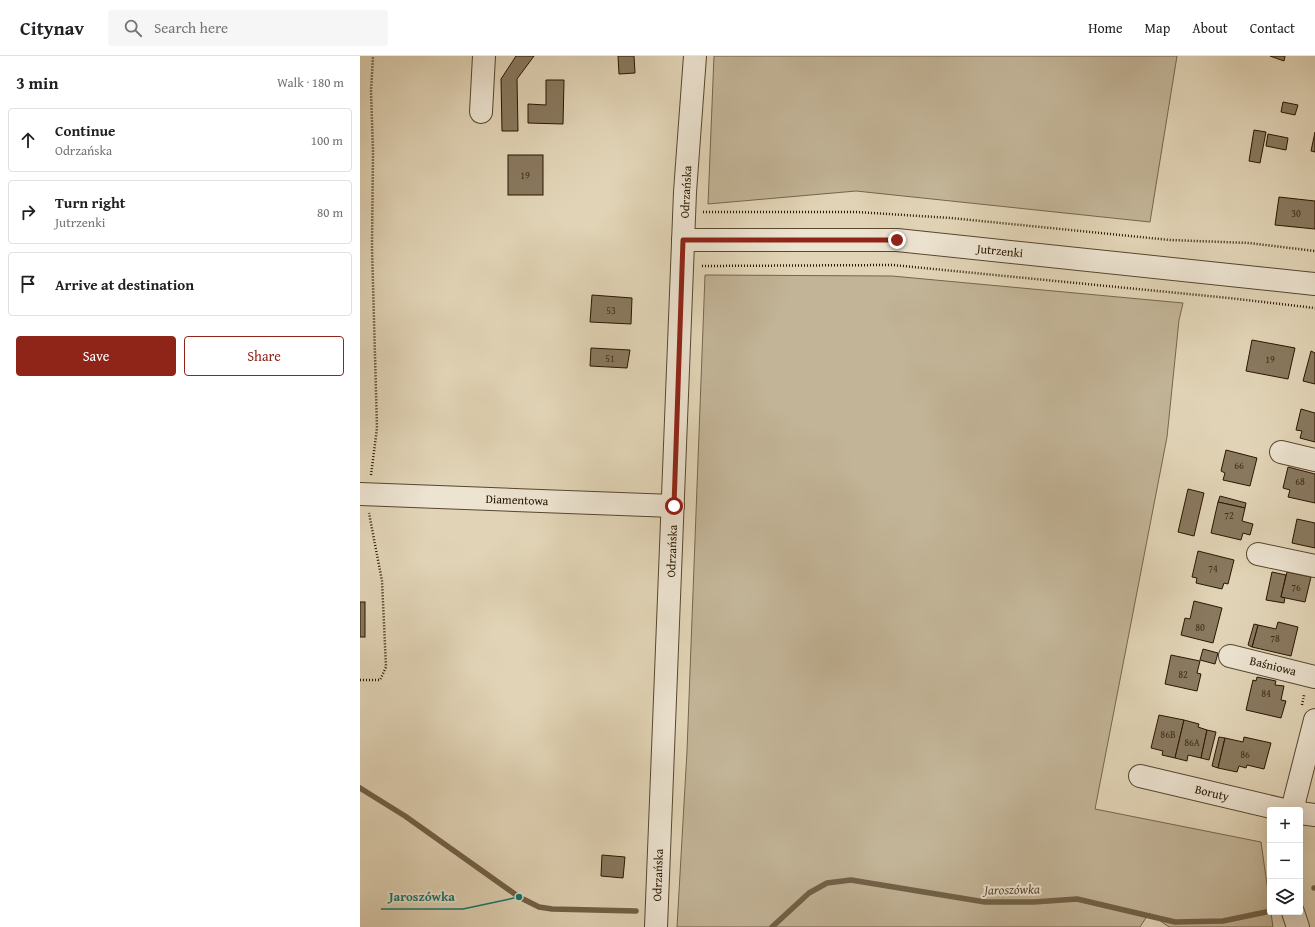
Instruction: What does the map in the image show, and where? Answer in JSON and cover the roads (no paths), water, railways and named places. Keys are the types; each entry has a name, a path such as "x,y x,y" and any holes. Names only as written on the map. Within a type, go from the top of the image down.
{"street":[{"path":"481,112 484,56"},
{"name":"Odrzańska","path":"656,927 674,506 683,240 695,56"},
{"name":"Jutrzenki","path":"683,240 897,240 1315,284"},
{"path":"1281,452 1315,460"},
{"name":"Diamentowa","path":"363,495 674,506"},
{"path":"1258,554 1315,566"},
{"name":"Baśniowa","path":"1230,656 1315,677"},
{"path":"1293,807 1315,720"},
{"name":"Boruty","path":"1140,776 1271,807"},
{"path":"1303,813 1315,815"},
{"path":"1294,915 1298,927"}],"waterway":[{"name":"Jaroszówka","path":"360,788 405,816 519,897 539,907 552,909 636,911"},
{"name":"Jaroszówka","path":"772,927 809,893 827,883 851,880 985,902 1034,902 1077,899 1175,922 1223,921 1266,912"}],"place":[{"name":"Jaroszówka","path":"519,897"}]}
